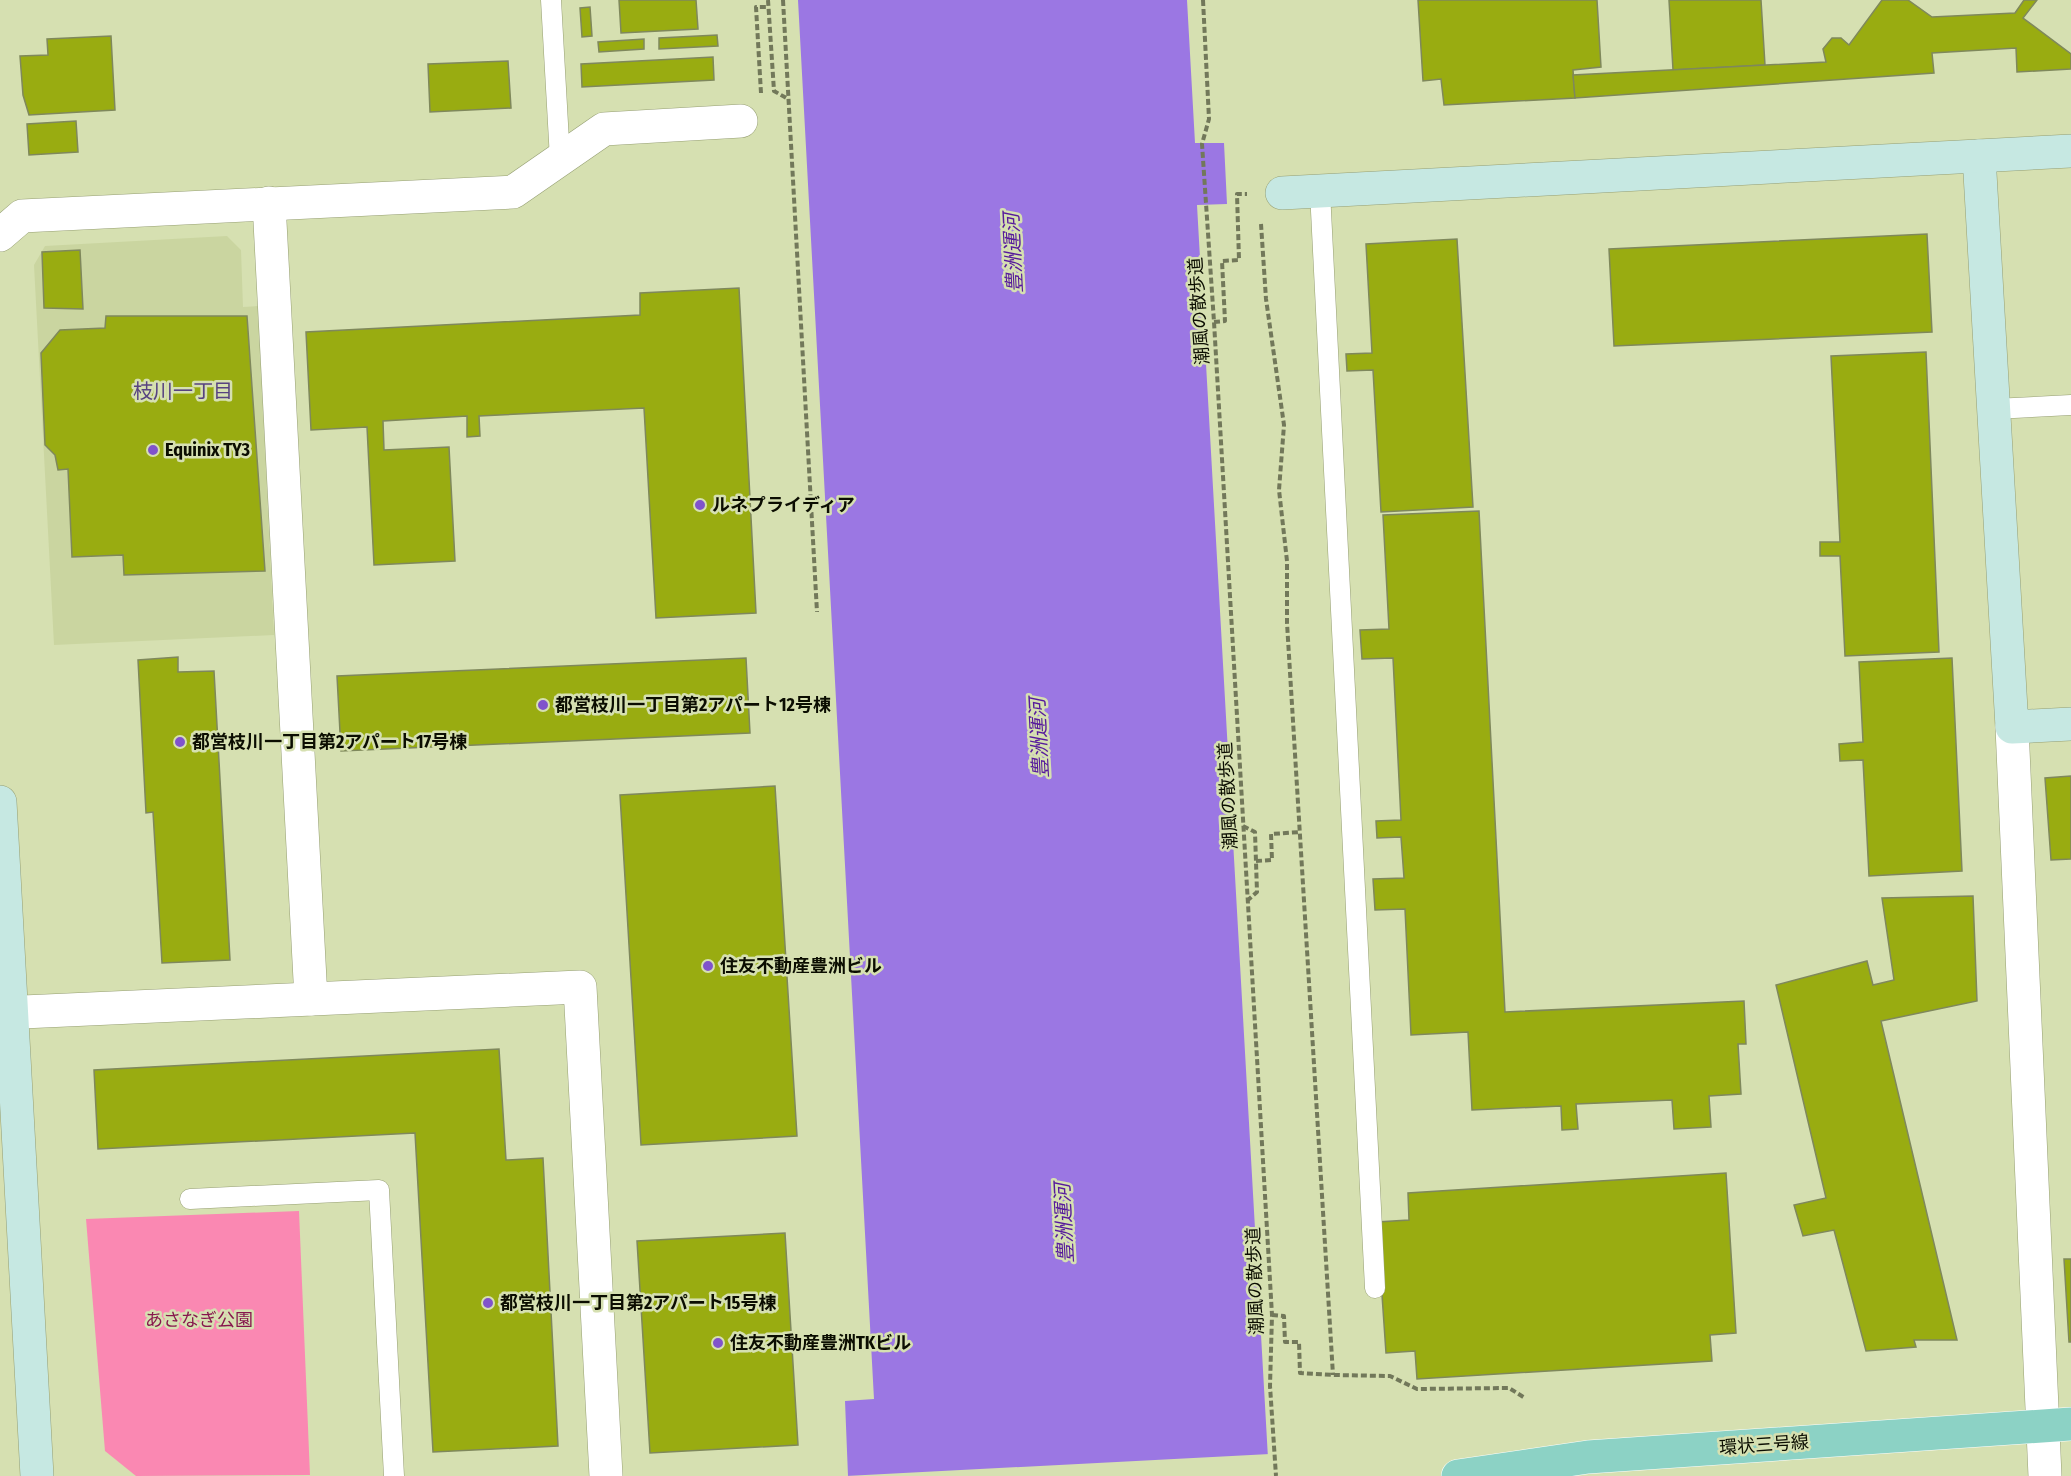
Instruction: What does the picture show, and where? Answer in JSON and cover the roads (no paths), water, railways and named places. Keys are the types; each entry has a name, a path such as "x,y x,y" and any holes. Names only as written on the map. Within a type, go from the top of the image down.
{"main road":[{"name":"環状三号線","path":"1458,1476 1588,1457 2057,1425"}],"street":[{"path":"0,234 22,216 513,192 604,129 751,110"},
{"path":"1282,193 2071,151"},
{"path":"1979,156 2012,727 2057,1425 2045,1476"},
{"path":"269,203 311,999"},
{"path":"2012,727 2071,724"},
{"path":"0,802 5,1013 37,1476"},
{"path":"5,1013 580,987 606,1476"}],"lane":[{"path":"551,0 560,159"},
{"path":"1320,191 1375,1288"},
{"path":"1994,409 2071,405"},
{"path":"190,1199 379,1190 394,1476"}],"water":[{"name":"豊洲運河","path":"798,0 1187,0 1195,143 1224,143 1227,204 1197,205 1269,1476 848,1476 845,1401 874,1399"}],"place":[{"name":"Equinix TY3","path":"153,450"},
{"name":"ルネプライディア","path":"700,505"},
{"name":"都営枝川一丁目第2アパート12号棟","path":"543,705"},
{"name":"都営枝川一丁目第2アパート17号棟","path":"180,742"},
{"name":"住友不動産豊洲ビル","path":"708,966"},
{"name":"都営枝川一丁目第2アパート15号棟","path":"488,1303"},
{"name":"住友不動産豊洲TKビル","path":"718,1343"}],"district":[{"name":"枝川一丁目","path":"183,391"}],"park label":[{"name":"あさなぎ公園","path":"199,1320"}]}
